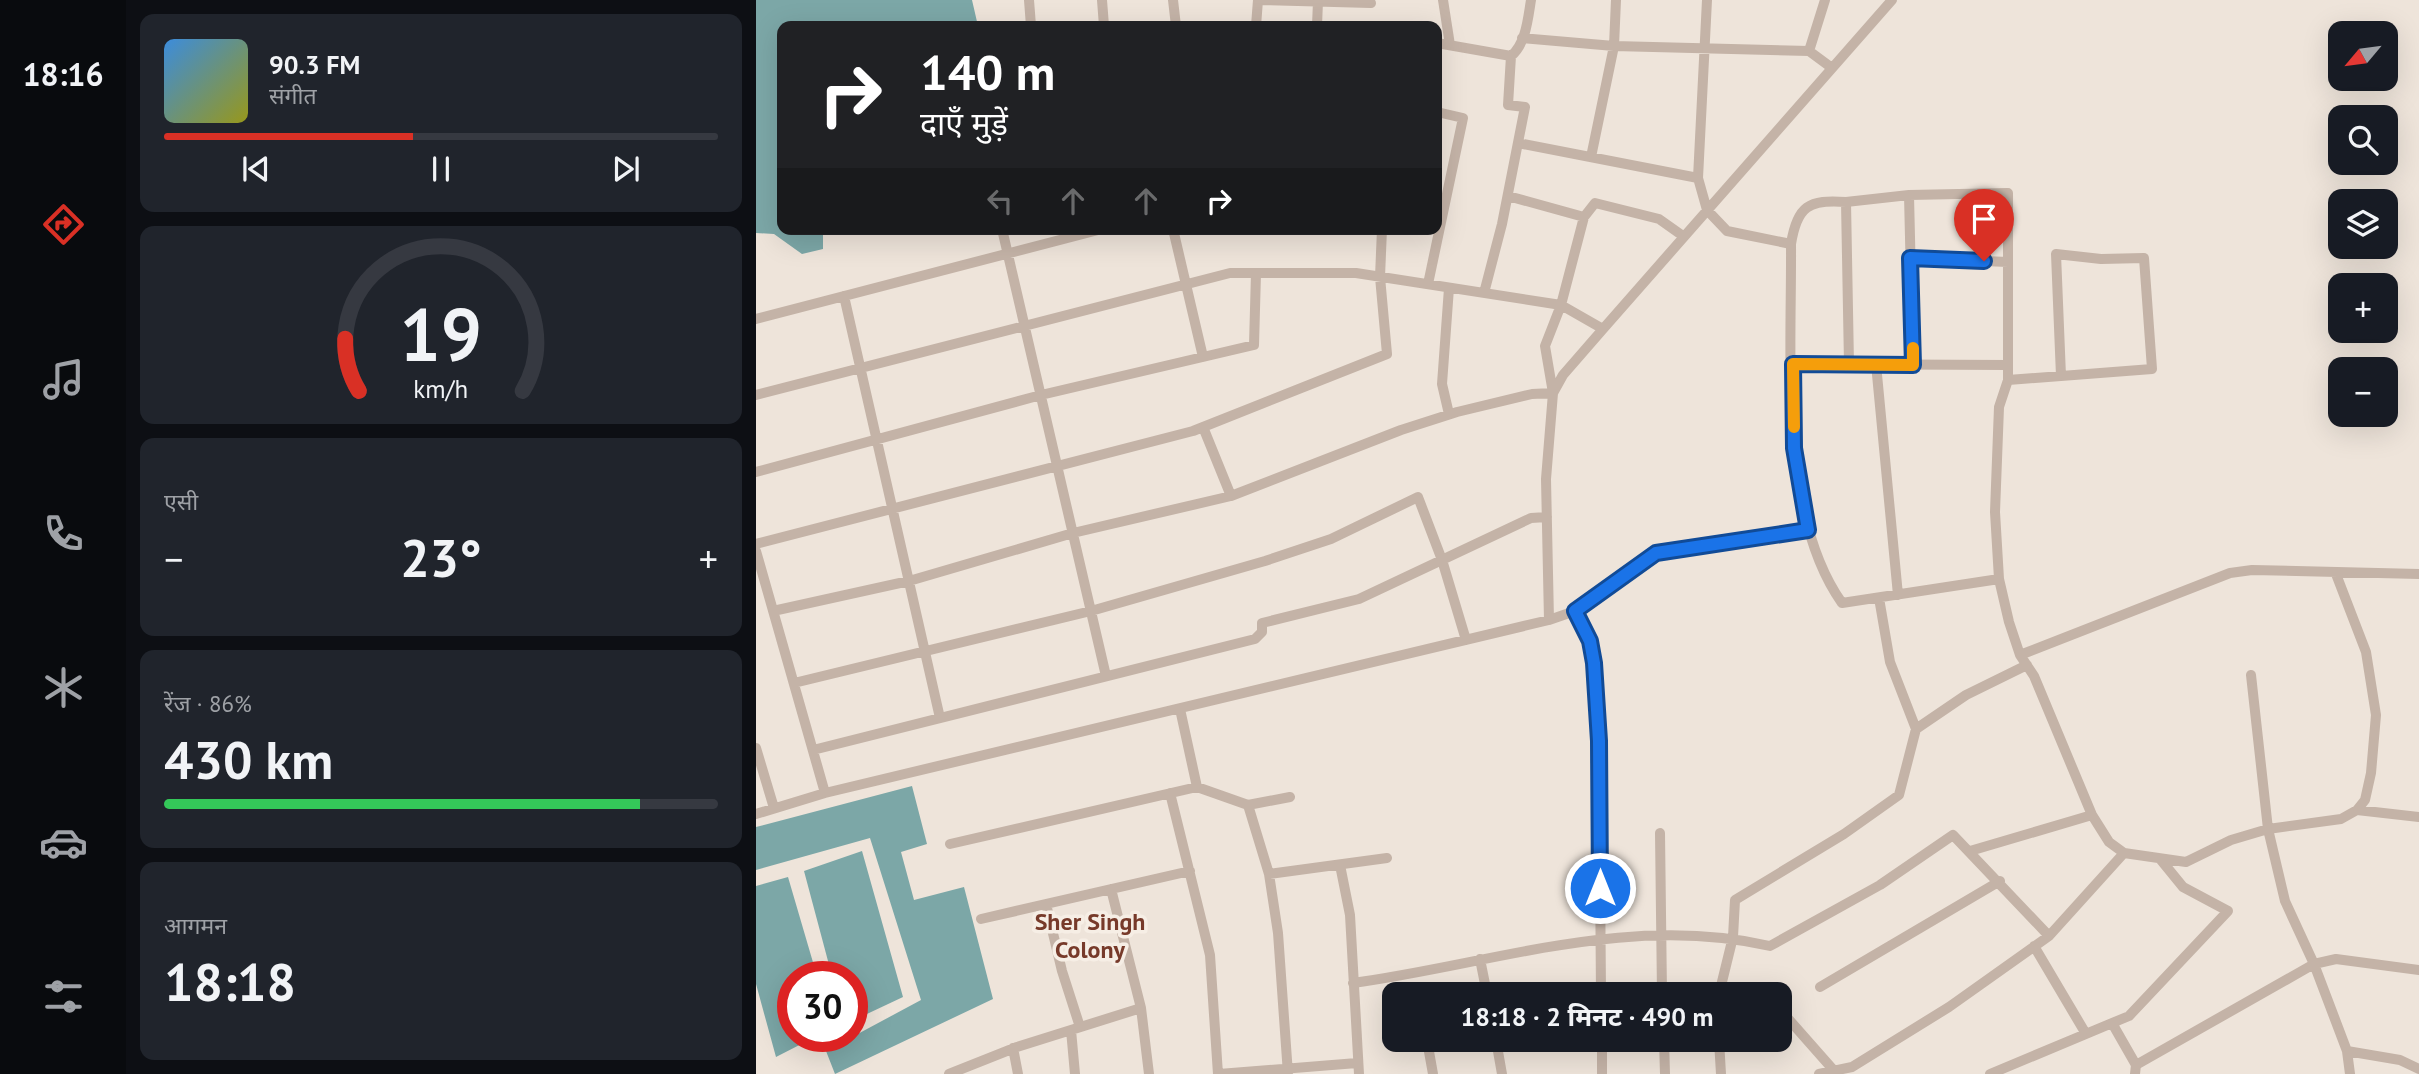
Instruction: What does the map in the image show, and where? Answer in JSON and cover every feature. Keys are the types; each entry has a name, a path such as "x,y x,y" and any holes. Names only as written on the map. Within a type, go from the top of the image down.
{"street":[{"path":"1029,0 1031,21"},
{"path":"1102,0 1104,21"},
{"path":"1173,0 1175,21"},
{"path":"1256,21 1258,0 1371,3"},
{"path":"1443,0 1450,45"},
{"path":"1484,293 1508,196 1525,107 1508,105 1511,56 1517,51 1522,38 1531,0"},
{"path":"1591,157 1614,47 1616,0"},
{"path":"1707,0 1698,178 1707,210 1727,231 1791,244"},
{"path":"1809,51 1825,0"},
{"path":"1317,21 1318,1"},
{"path":"1553,393 1563,375 1887,2"},
{"path":"1522,38 1614,47 1809,51 1832,68"},
{"path":"1442,44 1511,56"},
{"path":"1442,113 1463,118 1442,211"},
{"path":"1518,143 1698,178"},
{"path":"1999,579 1842,603 1825,580 1808,530 1794,448 1791,244 1794,225 1804,208 1820,200 1846,202 1909,195 2008,193 2008,380 1998,407 1995,512 1999,579 2020,655 2034,676 2092,815 2109,842 2124,853 2186,862 2231,840 2268,829 2326,822 2357,810 2419,817"},
{"path":"1909,195 1913,365"},
{"path":"1508,196 1584,217"},
{"path":"1846,202 1849,364"},
{"path":"1549,620 1546,479 1553,393 1545,346 1560,305 1584,217 1595,203 1659,219 1683,236"},
{"path":"1003,235 1106,676"},
{"path":"756,319 1079,235"},
{"path":"1174,235 1203,357"},
{"path":"756,544 1203,427 1387,354 1380,277 1382,235"},
{"path":"1428,285 1437,235"},
{"path":"2008,380 2061,376 2152,369 2144,258 2101,259 2056,254 2061,376"},
{"path":"1910,258 2008,262"},
{"path":"756,394 1230,273 1356,273 1560,305 1603,329"},
{"path":"756,472 1041,395 1254,345 1256,273"},
{"path":"1449,288 1442,384 1450,414"},
{"path":"844,296 940,718"},
{"path":"1793,364 2008,365"},
{"path":"1875,364 1898,595"},
{"path":"773,611 909,580 1073,533 1231,496 1450,414 1532,394 1553,393"},
{"path":"1203,427 1231,496"},
{"path":"794,683 1091,611 1318,543 1418,497 1443,560 1466,640"},
{"path":"813,750 1255,639 1262,632 1262,623 1359,599 1531,518 1547,517"},
{"path":"756,814 825,793 1549,620 1575,611 1656,553 1808,530"},
{"path":"756,551 825,793"},
{"path":"2020,655 2230,573 2252,570 2419,574"},
{"path":"2336,574 2366,652 2376,715 2371,773 2365,800 2357,810"},
{"path":"1722,982 1732,937 1732,907 1738,897 1844,834 1899,795 1916,729 1890,663 1879,598"},
{"path":"1575,611 1590,641 1594,663 1599,741 1601,982"},
{"path":"1916,729 1966,695 2027,665"},
{"path":"2251,675 2268,829 2285,901 2315,964 2347,1051 2350,1074"},
{"path":"1180,709 1197,787"},
{"path":"756,748 774,808"},
{"path":"950,844 1197,787 1248,805 1290,797"},
{"path":"1170,793 1210,955 1219,1074 1358,1068 1350,915 1340,865"},
{"path":"1248,805 1269,874 1278,933 1288,1071"},
{"path":"1970,851 2092,815"},
{"path":"1660,833 1662,982"},
{"path":"1353,983 1600,937 1732,937 1770,946 1880,885 1953,835 2000,881 2049,936"},
{"path":"1819,1074 1852,1067 1884,1048 1949,1007 2049,936 2124,853"},
{"path":"1269,874 1387,858"},
{"path":"1990,1074 2129,1016 2228,911 2183,887 2161,860"},
{"path":"981,919 1190,871"},
{"path":"1820,987 2000,881"},
{"path":"1111,889 1141,1008 1149,1074"},
{"path":"1046,904 1076,1028 1075,1074"},
{"path":"2034,946 2086,1034"},
{"path":"1480,959 1485,982"},
{"path":"2112,1023 2136,1070 2315,964 2336,959 2419,970"},
{"path":"949,1074 1013,1048 1141,1008"},
{"path":"1792,1023 1835,1072"},
{"path":"1013,1048 1018,1074"},
{"path":"2347,1051 2400,1060 2419,1069"},
{"path":"1431,1052 1433,1074"},
{"path":"1498,1052 1502,1074"},
{"path":"1602,1052 1602,1074"},
{"path":"1664,1052 1665,1074"},
{"path":"1720,1052 1721,1074"}],"water":[{"path":"756,0 972,0 977,21 777,21 777,235 823,235 823,249 802,254 774,234 756,233"},
{"path":"912,786 927,844 901,852 914,900 964,887 993,999 835,1074 826,1052 868,1052 868,1028 921,1000 870,838 756,870 756,827"},
{"path":"862,851 903,997 868,1013 868,961 828,961 804,871"},
{"path":"788,877 813,961 777,961 777,1052 786,1052 776,1057 756,984 756,886"}],"slow traffic":[{"path":"1794,427 1793,364 1913,365 1913,348"}],"district":[{"name":"Sher Singh Colony","path":"1090,935"}],"route":[{"path":"1600,888 1599,741 1594,663 1590,641 1575,611 1656,553 1808,530 1794,448 1793,364 1913,365 1910,258 1984,261"}]}
